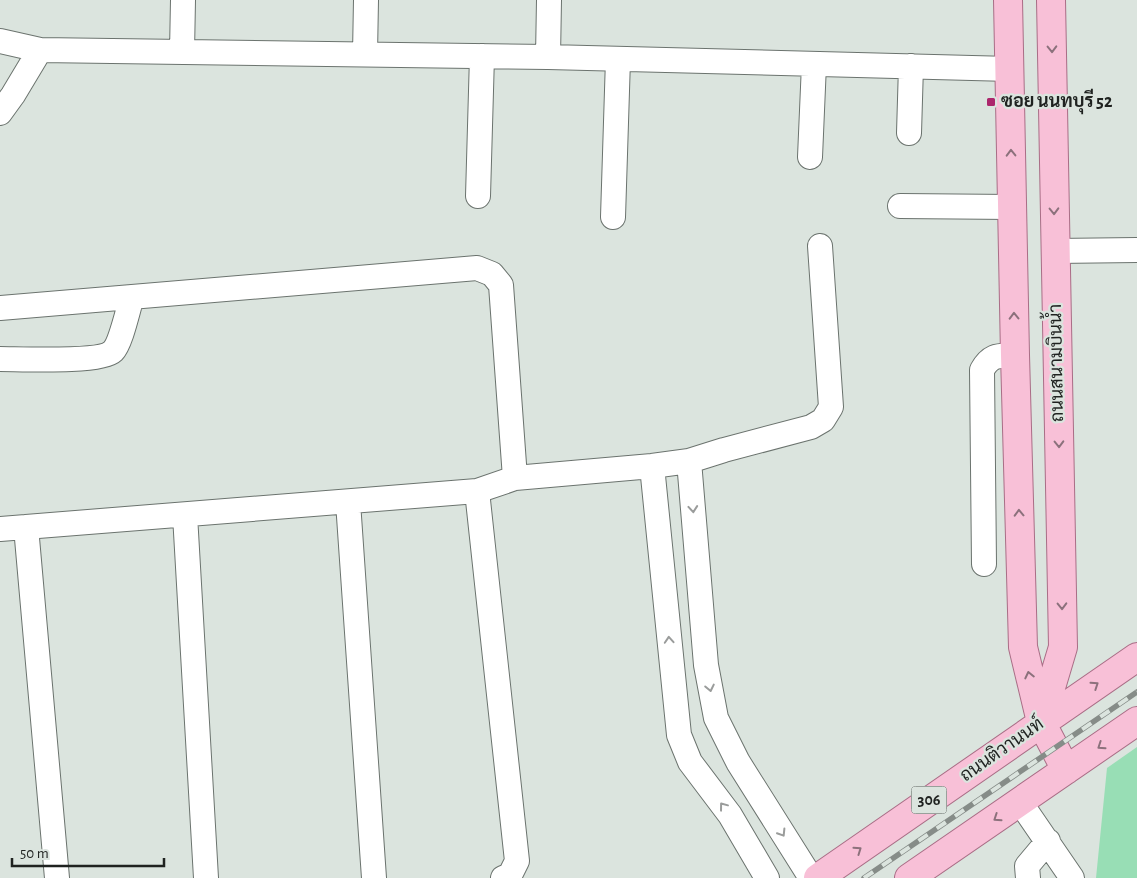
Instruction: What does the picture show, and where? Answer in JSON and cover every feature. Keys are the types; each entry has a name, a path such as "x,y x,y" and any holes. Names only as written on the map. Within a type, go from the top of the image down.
{"main road":[{"path":"1008,0 1023,647 1041,722 1066,770"},
{"name":"ถนนสนามบินน้ำ","path":"1041,722 1063,647 1051,0"},
{"name":"ถนนติวานนท์","path":"818,878 1137,657"},
{"path":"910,878 1137,722"}],"street":[{"path":"182,52 183,0"},
{"path":"365,54 366,0"},
{"path":"548,57 549,0"},
{"path":"0,41 40,50 548,57 1010,69"},
{"path":"0,112 13,95 40,50"},
{"path":"478,196 482,56"},
{"path":"613,217 618,59"},
{"path":"810,157 814,64"},
{"path":"909,133 911,66"},
{"path":"900,206 1012,207"},
{"path":"0,529 477,491 515,478 689,461 811,427 823,420 831,407 820,246"},
{"path":"1055,251 1137,250"},
{"path":"0,308 477,268 492,274 501,285 515,478"},
{"path":"0,359 90,358 107,356 114,350 119,341 132,297"},
{"path":"984,564 982,370 992,358 1015,354"},
{"path":"689,461 706,664 716,718 738,762 810,878"},
{"path":"652,466 679,735 690,762 730,815 766,878"},
{"path":"477,491 517,861 510,875 503,878"},
{"path":"348,502 374,878"},
{"path":"185,515 206,878"},
{"path":"26,527 57,878"},
{"path":"671,668 706,664"},
{"path":"1020,802 1072,878"},
{"path":"1028,878 1027,866 1048,841"}],"building":[{"path":"1137,747 1137,878 1096,878 1107,768"}],"railway":[{"path":"864,878 1137,692"}],"place":[{"name":"ซอย นนทบุรี 52","path":"991,102"}]}
